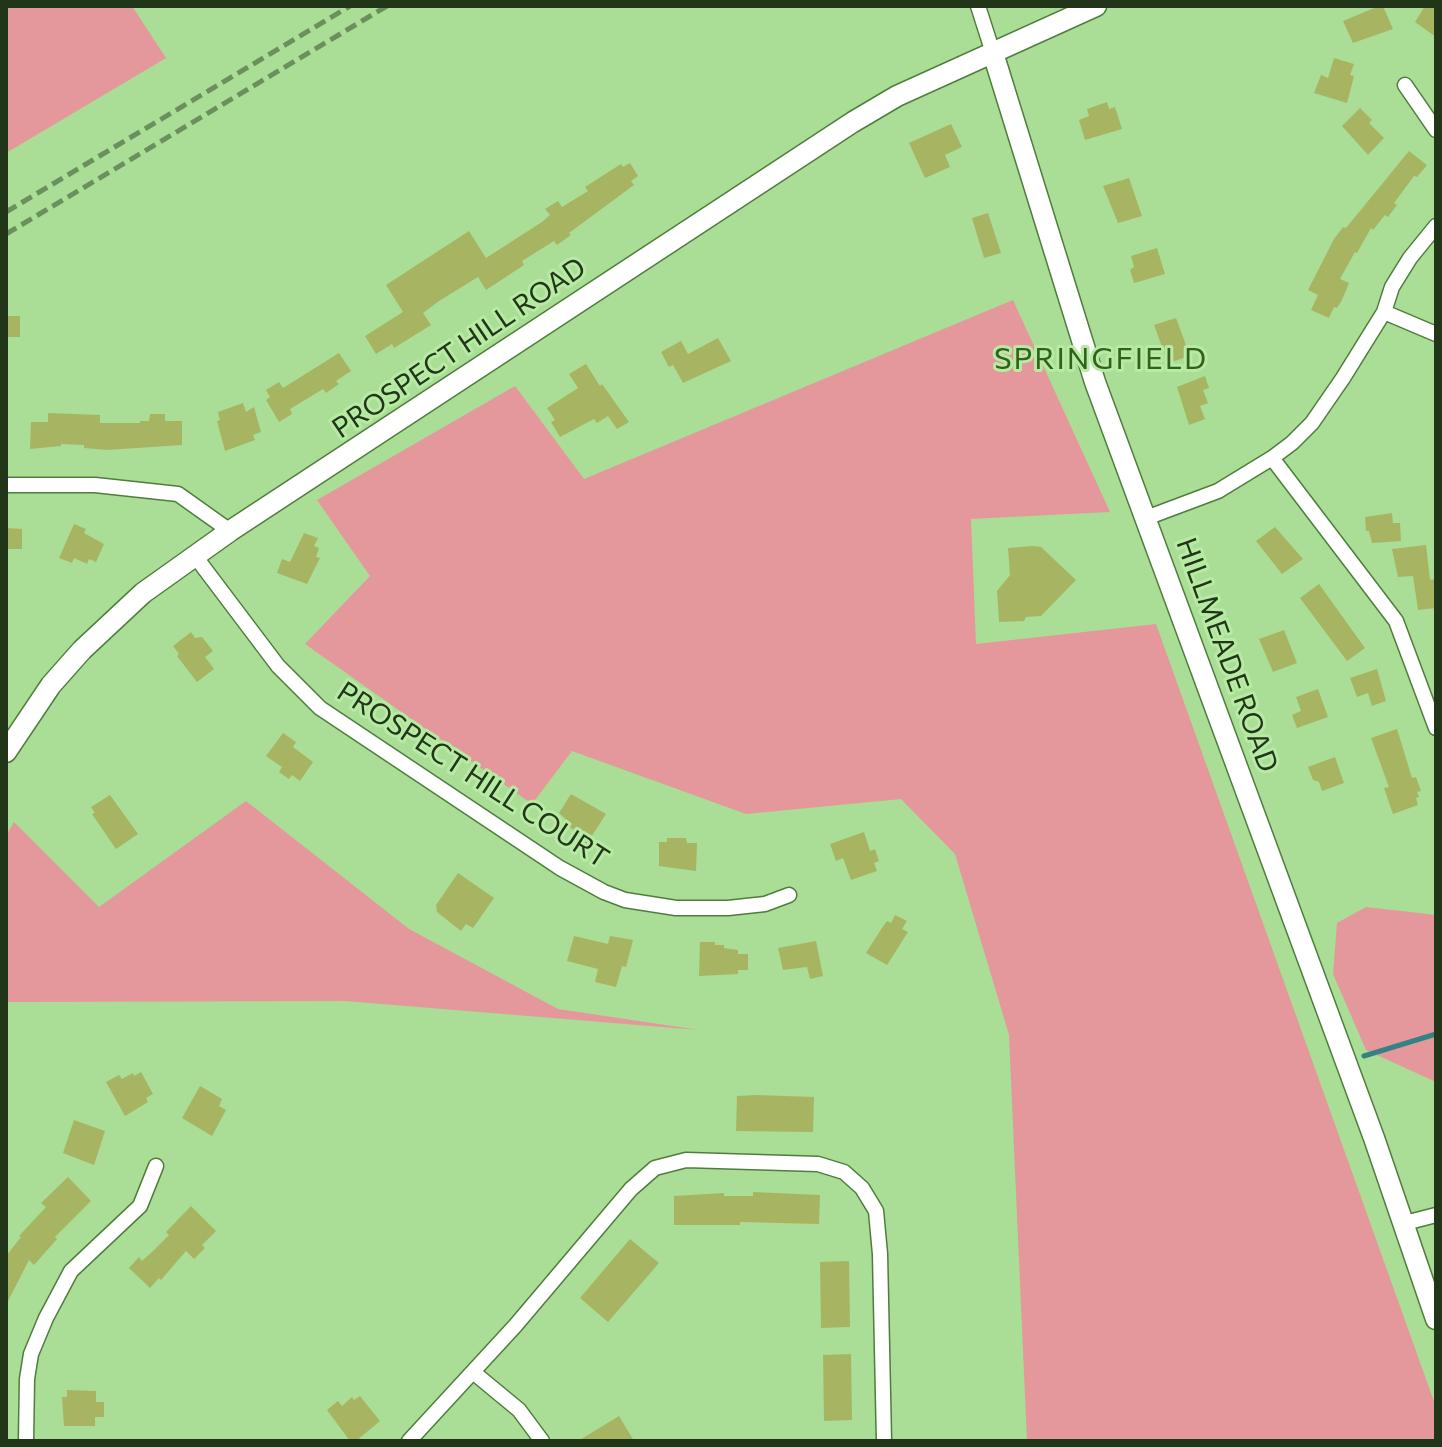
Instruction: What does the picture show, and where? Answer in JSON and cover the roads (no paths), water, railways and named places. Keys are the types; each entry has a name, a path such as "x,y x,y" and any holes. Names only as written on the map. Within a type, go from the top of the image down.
{"street":[{"name":"HILLMEADE ROAD","path":"978,6 1081,339 1405,1223 1436,1319"},
{"name":"PROSPECT HILL ROAD","path":"6,752 51,685 82,650 143,593 230,531 853,122 897,96 1096,6"},
{"path":"1405,85 1436,130"},
{"path":"1146,518 1218,491 1272,458 1312,423 1384,312 1398,277 1436,226"},
{"path":"1384,312 1436,334"},
{"path":"1272,458 1396,621 1436,728"},
{"path":"6,485 95,485 178,494 230,531"},
{"name":"PROSPECT HILL COURT","path":"195,556 278,666 320,708 560,868 625,900 676,908 765,904 789,895"},
{"path":"409,1441 515,1326 631,1189 655,1168 686,1160 818,1164 844,1172 862,1188 876,1211 880,1254 884,1441"},
{"path":"26,1441 27,1379 31,1354 46,1318 71,1271 140,1206 156,1166"},
{"path":"1405,1223 1436,1215"},
{"path":"473,1372 519,1410 542,1441"}],"waterway":[{"path":"1364,1056 1436,1034"}],"railway":[{"path":"6,212 350,6"},
{"path":"6,234 387,6"}],"district":[{"name":"SPRINGFIELD","path":"1101,359"}]}
